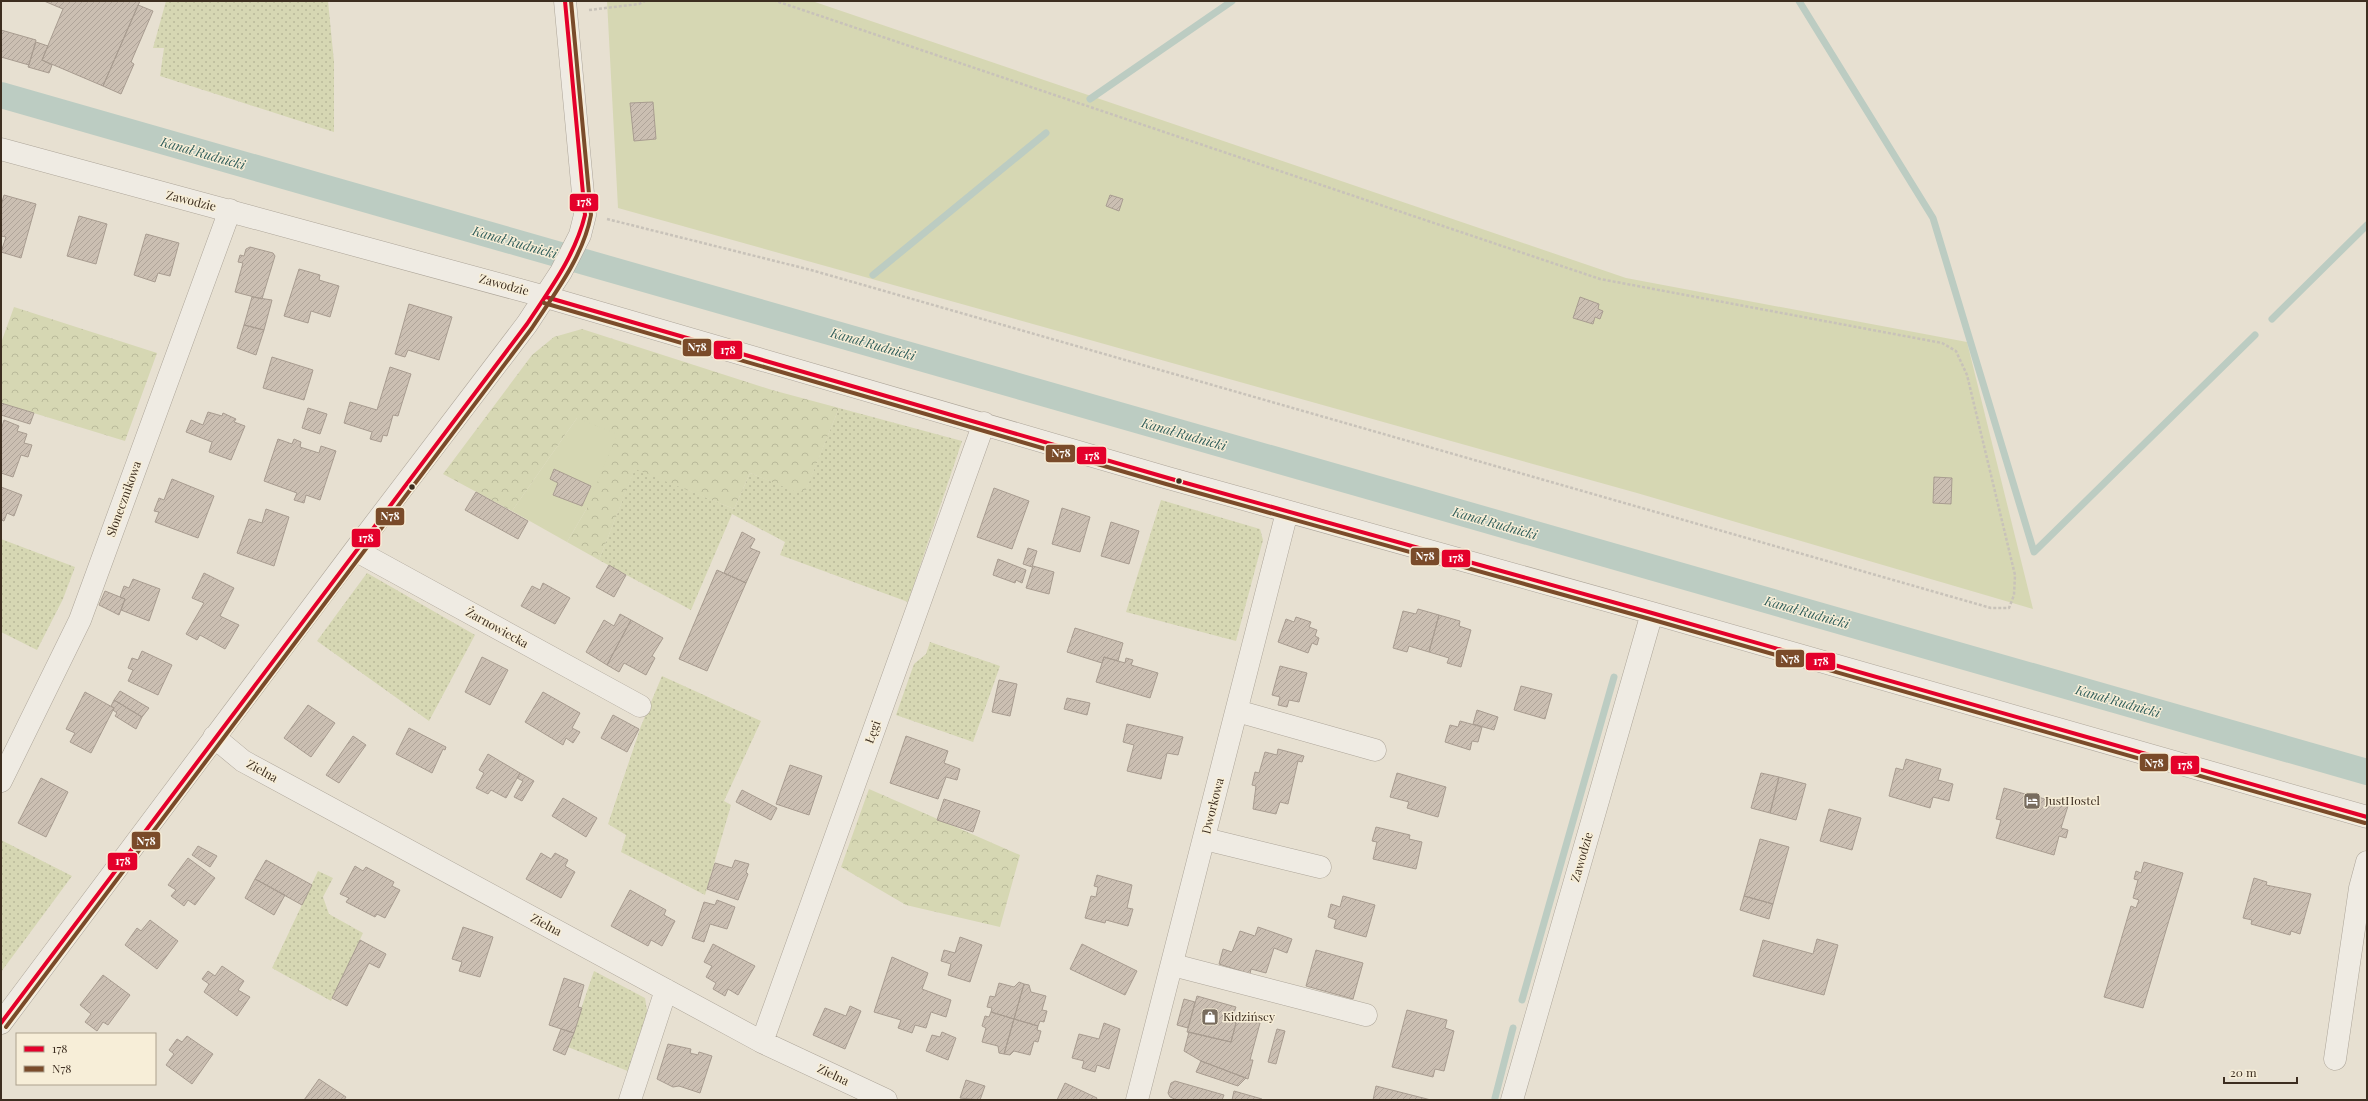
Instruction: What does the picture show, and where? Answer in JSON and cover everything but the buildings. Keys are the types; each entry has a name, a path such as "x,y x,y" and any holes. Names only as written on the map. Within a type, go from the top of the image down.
{"street":[{"path":"1,1023 354,550 546,297 561,272 575,245 585,215 566,7"},
{"name":"Zawodzie","path":"1,149 546,297 1287,512 1652,613 2367,817"},
{"name":"Słonecznikowa","path":"1,781 80,620 230,210"},
{"name":"Łęgi","path":"762,1042 984,423"},
{"name":"Dworkowa","path":"1137,1100 1205,839 1287,512"},
{"name":"Żarnowiecka","path":"354,550 640,706"},
{"name":"Zawodzie","path":"1512,1100 1652,613"},
{"path":"1237,711 1375,750"},
{"name":"Zielna","path":"214,737 243,761 762,1042 886,1100"},
{"path":"1205,839 1320,867"},
{"path":"2335,1059 2360,888 2367,862"},
{"path":"1173,964 1366,1015"},
{"path":"630,1100 666,990"}],"path":[{"path":"566,7 639,4 645,1"},
{"path":"585,215 634,225 811,270 1991,608 2009,608 2014,595 2015,575 1967,375 1956,351 1942,343 1600,279 776,1"}],"green space":[{"path":"166,1 328,1 334,62 334,132 160,76 164,48 153,48"},
{"path":"607,1 812,1 1626,278 1967,342 2033,609 1637,493 618,208"},
{"path":"14,307 157,353 125,441 1,403 1,343"},
{"path":"582,329 772,390 839,408 804,495 750,473 734,509 635,469 599,560 567,542 587,508 577,418 512,511 443,474 532,355 554,337"},
{"path":"839,408 962,441 908,602 780,555 785,542 732,514 691,610 599,560 635,468 734,509 750,473 804,494"},
{"path":"577,418 617,434 587,508 567,542 512,511"},
{"path":"1161,500 1260,529 1263,540 1236,641 1126,612"},
{"path":"1,539 75,567 63,599 37,650 1,632"},
{"path":"367,573 475,635 429,721 317,641"},
{"path":"930,642 1000,666 973,742 896,715 914,664 926,654"},
{"path":"662,676 761,721 724,801 731,805 705,895 621,852 626,835 608,824 641,726"},
{"path":"869,789 1020,855 1000,927 906,905 841,867"},
{"path":"1,840 72,876 1,972"},
{"path":"318,871 333,878 323,897 329,914 363,933 331,1001 272,968"},
{"path":"594,971 645,998 648,1017 630,1072 568,1047"}],"waterway":[{"path":"1090,99 1232,1"},
{"path":"1799,1 1933,218 2034,552 2255,335"},
{"name":"Kanał Rudnicki","path":"1,95 2367,772"},
{"path":"873,275 1046,133"},
{"path":"2272,319 2367,225"},
{"path":"1522,1000 1614,677"},
{"path":"1495,1098 1513,1028"}],"transit line":[{"name":"178","path":"1,1023 527,324 561,272 581,230 585,215 565,1"},
{"name":"N78","path":"6,1027 532,328 559,288 575,260 582,245 591,215 571,1"},
{"name":"178","path":"546,297 1168,478 1652,613 2367,817"},
{"name":"N78","path":"544,303 1166,484 1650,619 2365,823"}],"place":[{"name":"JustHostel","path":"2032,801"},
{"name":"Kidzińscy","path":"1210,1017"}]}
